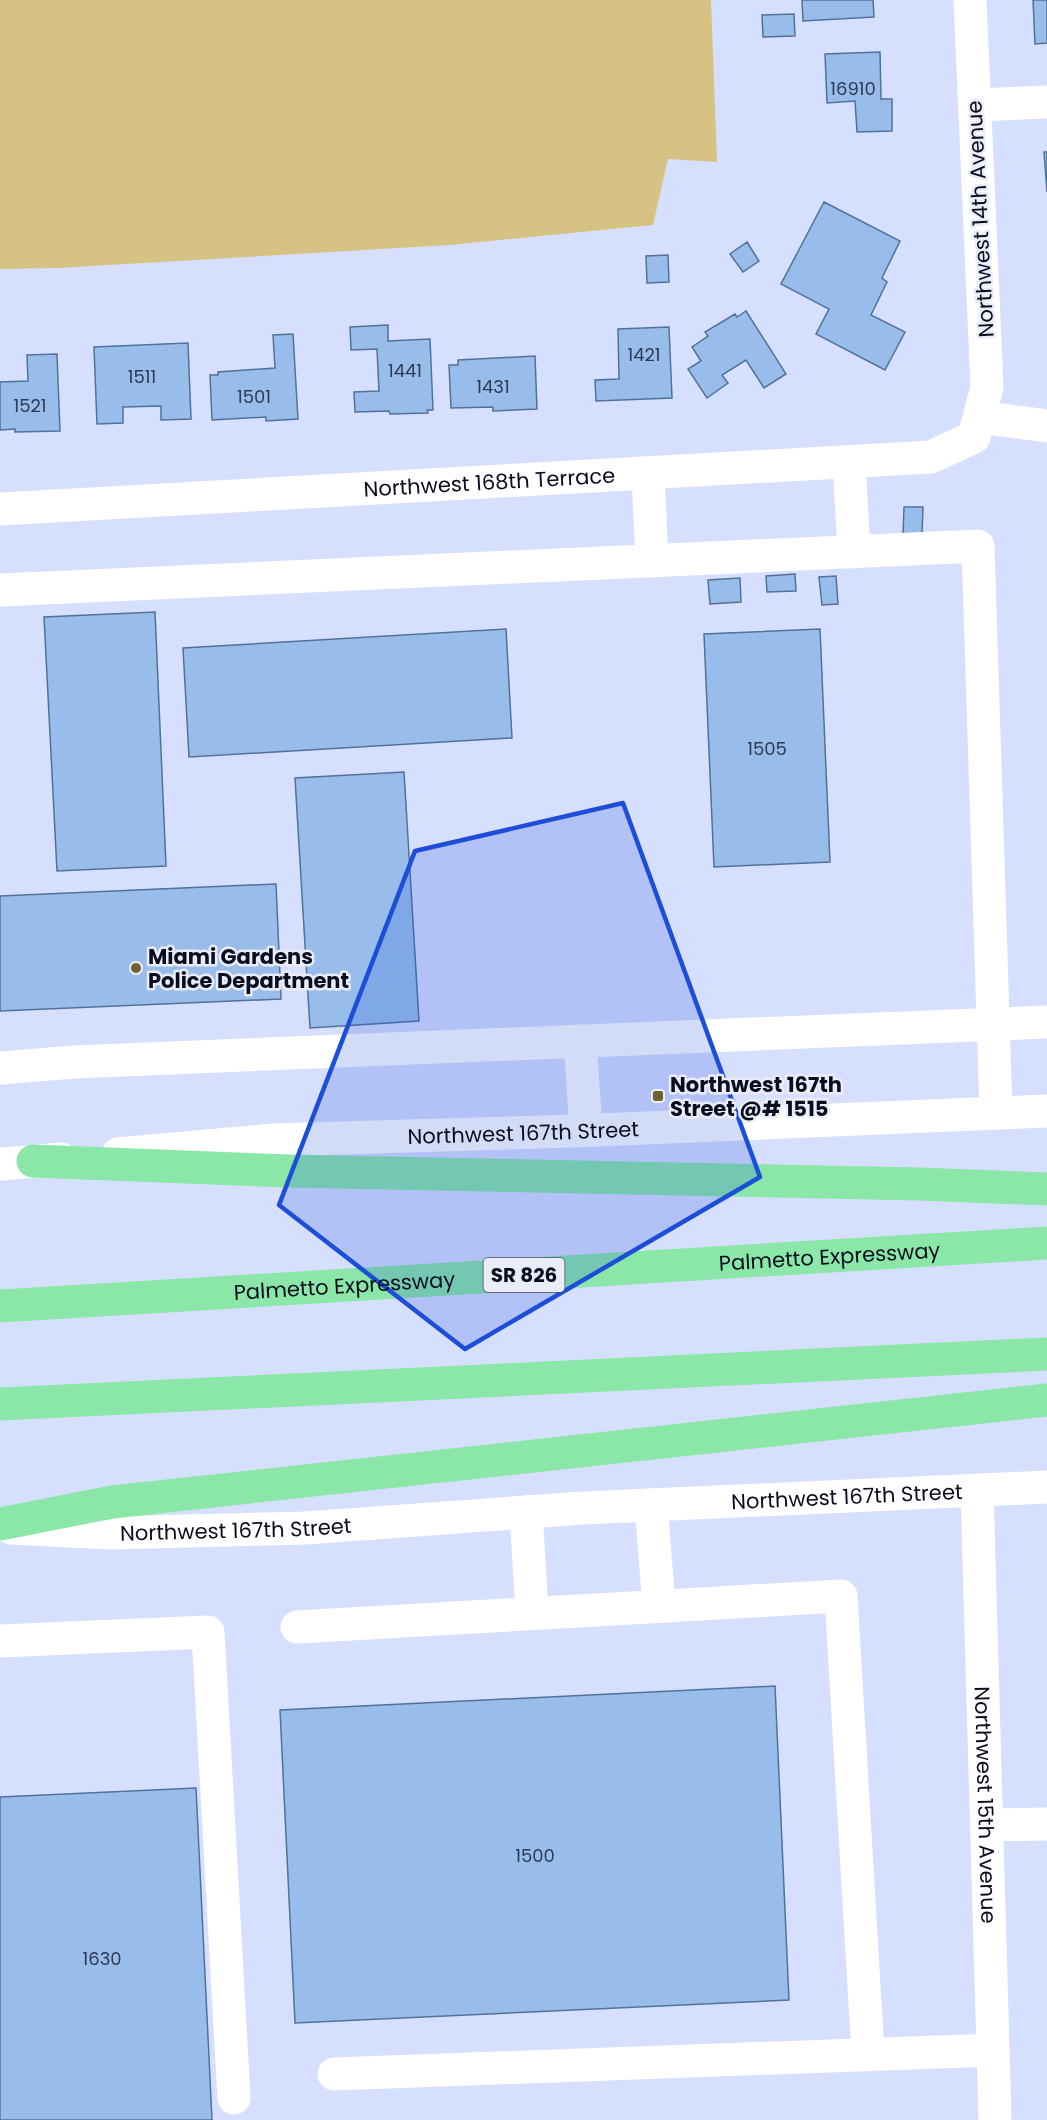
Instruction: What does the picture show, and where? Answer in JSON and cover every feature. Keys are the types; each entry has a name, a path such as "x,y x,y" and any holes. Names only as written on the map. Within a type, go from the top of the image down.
{"highway":[{"path":"33,1161 288,1171 895,1183 1047,1189"},
{"name":"Palmetto Expressway","path":"0,1306 1047,1243"},
{"path":"0,1404 1047,1354"},
{"path":"0,1526 112,1502 1047,1400"}],"street":[{"name":"Northwest 14th Avenue","path":"970,0 987,387 977,427"},
{"path":"975,105 1047,102"},
{"path":"977,427 1047,426"},
{"name":"Northwest 168th Terrace","path":"0,509 931,457 977,427"},
{"path":"849,462 854,552"},
{"path":"648,473 652,561"},
{"path":"0,590 978,546 996,1113"},
{"path":"0,1068 86,1062 1047,1022"},
{"path":"580,1041 586,1130"},
{"name":"Northwest 167th Street","path":"0,1164 273,1140 1047,1111"},
{"name":"Northwest 167th Street","path":"0,1526 110,1533 306,1528 651,1505 1047,1487"},
{"name":"Northwest 15th Avenue","path":"977,1490 995,2120"},
{"path":"651,1505 659,1606"},
{"path":"526,1512 532,1613"},
{"path":"297,1627 841,1596 868,2054"},
{"path":"0,1641 208,1632 234,2098"},
{"path":"987,1825 1047,1824"},
{"path":"334,2074 993,2050"}],"highlighted area":[{"path":"623,803 760,1177 465,1349 279,1205 415,851"}],"shaded area":[{"path":"0,0 711,0 717,162 668,159 653,225 450,245 58,268 0,269"}],"building":[{"path":"802,0 873,0 874,17 803,21"},
{"path":"1033,0 1047,0 1047,43 1035,44"},
{"path":"794,14 795,36 763,37 762,15"},
{"path":"880,52 881,99 892,99 892,131 857,132 855,101 827,103 825,54"},
{"path":"1044,152 1047,152 1047,192"},
{"path":"824,202 900,241 882,278 887,282 871,315 905,332 885,370 816,334 829,309 781,284"},
{"path":"747,242 759,261 743,272 730,254"},
{"path":"668,255 669,282 647,283 646,256"},
{"path":"746,311 786,374 764,388 746,360 722,375 728,383 707,398 688,369 701,361 692,347 708,336 705,332 735,314 737,317"},
{"path":"388,325 388,341 430,339 433,410 427,410 428,413 355,412 354,392 379,391 377,349 351,350 350,327"},
{"path":"669,327 672,398 596,401 595,380 619,379 618,329"},
{"path":"293,334 298,419 266,421 266,417 212,420 210,375 218,375 218,372 275,368 273,335"},
{"path":"188,343 191,419 161,420 161,406 123,407 123,423 97,424 94,347"},
{"path":"57,354 60,431 0,430 0,382 28,381 27,355"},
{"path":"535,356 537,409 493,411 493,407 451,408 449,365 458,365 458,360"},
{"path":"904,507 923,507 922,535 903,535"},
{"path":"795,574 796,591 767,592 766,576"},
{"path":"836,576 838,604 822,605 819,577"},
{"path":"740,578 741,602 710,604 708,580"},
{"path":"155,612 166,866 57,871 44,617"},
{"path":"506,629 512,738 189,757 183,648"},
{"path":"820,629 830,862 714,867 704,634"},
{"path":"404,772 419,1021 310,1028 295,778"},
{"path":"276,884 281,999 0,1011 0,896"},
{"path":"775,1686 789,2000 295,2023 280,1710"},
{"path":"196,1788 212,2120 0,2120 0,1797"}],"place":[{"name":"Miami Gardens Police Department","path":"136,968"},
{"name":"Northwest 167th Street @# 1515","path":"658,1096"}]}
